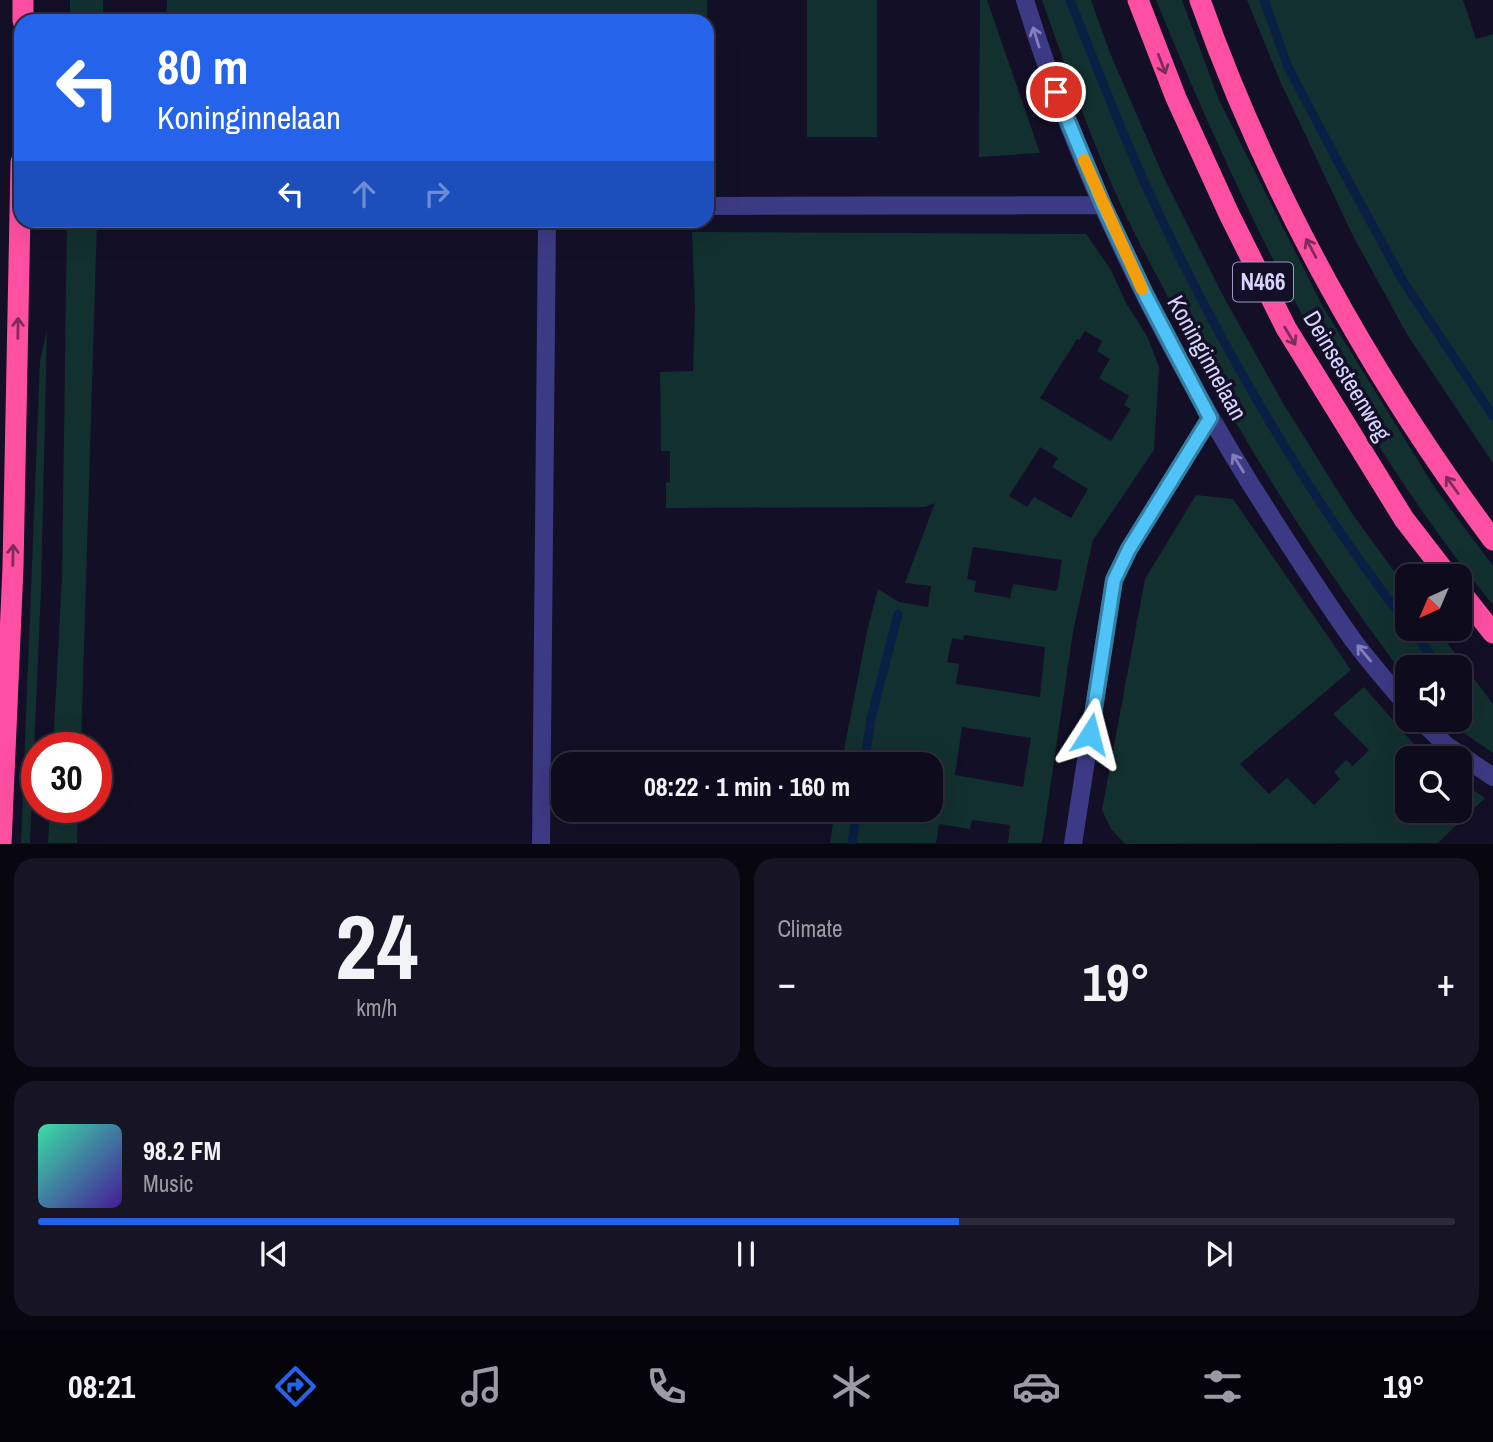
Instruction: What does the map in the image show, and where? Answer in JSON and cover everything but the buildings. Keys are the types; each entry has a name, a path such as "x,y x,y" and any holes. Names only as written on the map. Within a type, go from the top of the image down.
{"highway":[{"name":"Deinsesteenweg","path":"1138,0 1176,98 1229,214 1286,328 1404,519 1439,564"},
{"name":"Deinsesteenweg","path":"1200,0 1228,75 1273,175 1334,292 1448,479 1493,540"},
{"path":"1,844 13,566 20,228"},
{"path":"1472,606 1493,633"}],"street":[{"name":"Koninginnelaan","path":"1025,0 1046,69 1103,205 1146,296 1210,418 1292,551 1354,641 1395,691"},
{"path":"714,206 1103,205"},
{"path":"541,844 547,228"},
{"path":"1076,841 1114,580 1129,549 1210,418"},
{"path":"1432,732 1446,745 1493,777"}],"green space":[{"path":"70,0 103,0 103,14 70,14"},
{"path":"167,0 707,0 707,14 166,14"},
{"path":"807,0 877,0 877,137 807,137"},
{"path":"980,0 987,0 1040,153 979,157"},
{"path":"1042,0 1091,0 1110,53 1165,180 1221,292 1283,403 1351,512 1395,572 1395,641 1446,641 1456,655 1395,655 1395,663 1308,540 1219,394 1125,215 1069,77"},
{"path":"1156,0 1182,0 1219,100 1323,307 1435,488 1493,566 1493,605 1472,578 1472,564 1462,564 1440,536 1345,391 1262,238 1189,80"},
{"path":"1247,0 1463,0 1476,39 1493,34 1493,463 1408,336 1353,236 1280,81"},
{"path":"67,228 97,228 81,732 54,732 62,577"},
{"path":"692,232 1086,234 1111,270 1126,303 1147,336 1159,367 1154,450 1093,540 1073,632 1042,843 1008,843 1010,825 972,820 970,829 939,824 936,843 830,843 833,822 943,822 943,752 844,752 878,589 899,602 928,607 931,586 905,583 935,503 925,507 666,508 666,483 670,482 670,451 661,451 660,372 693,371 695,308","holes":["1085,331 1102,341 1097,351 1110,359 1099,378 1129,396 1124,405 1131,409 1111,441 1040,398 1077,339 1079,340","1040,447 1058,458 1052,467 1088,489 1071,518 1034,497 1027,507 1009,496","973,547 1062,560 1057,591 1013,584 1010,598 974,592 976,581 967,579","964,635 1045,647 1040,697 956,684 959,664 947,662 952,638 963,640","962,727 1031,738 1023,787 955,775"]},
{"path":"47,330 35,732 25,732 40,361"},
{"path":"1196,495 1233,499 1351,670 1240,764 1269,794 1287,778 1314,805 1340,779 1334,772 1346,760 1353,766 1369,750 1333,714 1364,687 1395,722 1395,732 1403,732 1416,746 1395,746 1395,823 1459,823 1438,843 1125,844 1111,829 1102,810 1145,579"},
{"path":"1472,676 1493,704 1493,753 1462,732 1472,732"},
{"path":"1472,789 1485,798 1472,810"},
{"path":"22,823 31,823 30,843 21,843"},
{"path":"49,823 78,823 77,843 48,843"}],"waterway":[{"path":"1070,0 1142,177 1229,351 1296,465 1395,608"},
{"path":"1264,0 1288,67 1403,281 1493,416"},
{"path":"866,752 871,719 898,614"},
{"path":"1420,641 1431,655"},
{"path":"852,844 855,822"}],"slow traffic":[{"path":"1084,160 1142,289"}],"route":[{"path":"1056,92 1103,205 1146,296 1210,418 1129,549 1114,580 1090,734"}]}
